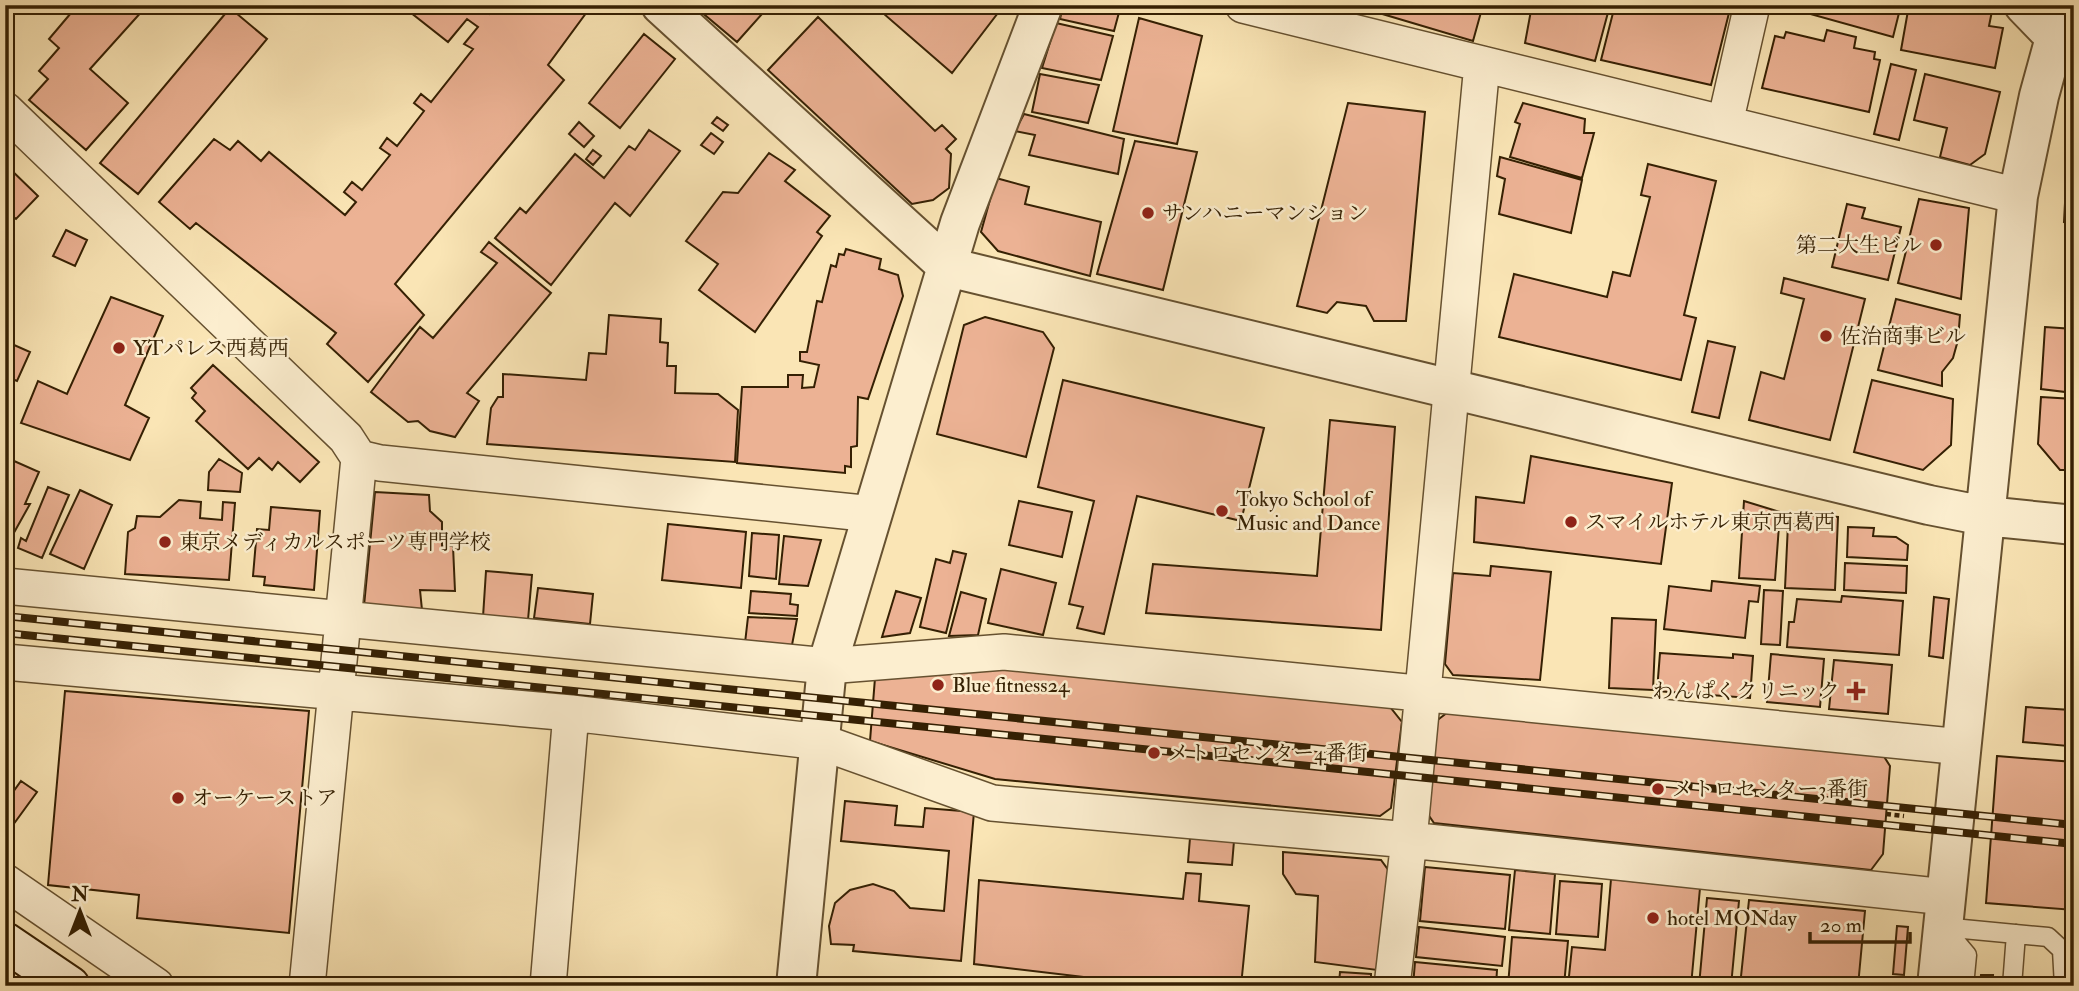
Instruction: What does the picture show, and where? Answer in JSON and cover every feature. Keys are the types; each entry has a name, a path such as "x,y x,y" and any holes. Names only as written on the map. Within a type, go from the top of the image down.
{"street":[{"path":"661,5 948,267 1929,505 1985,516 2074,525"},
{"path":"796,986 827,666 960,223 1042,5"},
{"path":"1243,5 1345,17 1482,64 2018,196"},
{"path":"1725,123 1752,5"},
{"path":"1937,986 2018,196 2064,32 2024,5"},
{"path":"1392,986 1409,840 1482,64"},
{"path":"5,110 346,438 359,458 307,986"},
{"path":"359,458 380,463 873,514"},
{"path":"5,586 827,666 1004,652 1962,747"},
{"path":"5,662 571,713 821,742 992,803 1409,840 1944,912"},
{"path":"548,986 571,713"},
{"path":"5,882 156,986"},
{"path":"5,942 70,986"}],"lane":[{"path":"1944,912 2016,934 2048,937 2056,942 2065,962 2064,986"},
{"path":"1944,912 1967,955 1964,986"},
{"path":"2012,986 2016,934"}],"path":[{"path":"1886,814 1904,816"}],"building":[{"path":"62,5 140,5 144,9 90,69 128,103 86,150 29,100 48,79 39,71 59,48 49,39 71,13"},
{"path":"401,5 475,5 489,14 495,5 592,5 548,65 564,80 395,284 424,315 368,382 327,344 336,333 196,223 190,229 159,202 214,139 230,150 238,141 261,161 269,152 345,215 356,202 344,192 352,182 362,190 390,155 380,148 387,138 397,146 424,111 414,103 421,94 431,102 473,49 464,44 478,27 467,19 448,42"},
{"path":"693,5 770,5 737,42"},
{"path":"892,5 1004,5 952,73 884,14"},
{"path":"1063,5 1121,5 1114,31 1060,19"},
{"path":"1381,5 1483,5 1473,41 1379,13"},
{"path":"1532,5 1610,5 1595,61 1525,43"},
{"path":"1615,5 1731,5 1711,85 1601,60"},
{"path":"1778,5 1901,5 1893,37"},
{"path":"1909,5 1960,5 1992,11 1989,26 2003,28 1995,68 1901,50"},
{"path":"230,8 267,39 138,194 100,163"},
{"path":"818,17 935,131 942,125 956,139 946,149 951,154 949,188 933,200 912,204 768,70"},
{"path":"1139,18 1202,36 1177,144 1113,131"},
{"path":"1056,23 1113,36 1101,80 1042,68"},
{"path":"1827,30 1856,37 1854,48 1875,52 1874,59 1880,60 1869,112 1762,88 1775,36 1784,38 1786,32 1824,41"},
{"path":"644,34 675,59 620,128 589,103"},
{"path":"1891,64 1916,70 1899,140 1874,134"},
{"path":"1040,74 1099,85 1088,123 1032,112"},
{"path":"1925,74 2000,92 1985,154 1970,165 1940,157 1947,128 1914,120"},
{"path":"1348,103 1425,112 1406,321 1374,321 1366,306 1337,302 1327,313 1297,306"},
{"path":"1523,103 1585,119 1584,133 1594,133 1582,178 1510,157 1520,124 1515,122"},
{"path":"1024,114 1124,139 1118,174 1029,155 1035,135 1015,131"},
{"path":"717,117 728,125 723,131 712,123"},
{"path":"579,122 594,136 584,147 569,134"},
{"path":"649,130 680,151 630,216 615,203 551,285 495,238 520,208 526,213 575,154 604,178 629,146 635,150"},
{"path":"711,133 723,142 714,154 701,145"},
{"name":"サンハニーマンション","path":"1135,141 1197,152 1163,290 1097,274"},
{"path":"593,150 601,156 593,165 586,159"},
{"path":"769,153 795,170 785,181 830,216 817,232 822,236 755,332 699,290 718,264 686,241 723,192 738,193"},
{"path":"1500,157 1582,180 1571,233 1499,214 1505,179 1497,176"},
{"path":"5,164 38,196 16,219 10,214 5,219"},
{"path":"1648,164 1716,181 1684,315 1696,318 1681,380 1499,337 1514,274 1607,297 1613,272 1630,276 1650,197 1641,195"},
{"path":"996,178 1029,187 1025,204 1101,222 1090,276 998,251 981,232"},
{"name":"第二大生ビル","path":"1919,199 1969,208 1961,299 1898,283"},
{"path":"2065,203 2074,203 2074,223 2064,222"},
{"path":"1847,204 1865,208 1862,218 1901,227 1888,280 1832,267"},
{"path":"66,230 87,240 75,266 53,256"},
{"path":"489,242 551,293 467,393 479,401 455,437 430,431 418,421 408,422 371,392 420,327 433,338 497,263 481,252"},
{"path":"846,249 881,259 879,269 898,275 903,296 868,399 858,397 857,446 851,447 851,467 845,466 845,473 737,463 742,387 788,387 788,375 803,375 802,388 814,387 819,365 800,361 800,352 807,352 817,301 822,302 831,265 836,267 839,254 844,255"},
{"name":"佐治商事ビル","path":"1784,278 1865,299 1830,440 1749,420 1761,372 1784,379 1804,299 1781,293"},
{"name":"YTパレス西葛西","path":"111,297 163,316 125,405 149,418 130,460 21,423 38,381 67,394"},
{"path":"1896,299 1960,315 1958,340 1953,358 1942,372 1942,386 1878,370"},
{"path":"609,315 661,319 660,342 668,343 667,366 676,366 675,393 718,394 738,410 735,462 487,444 491,408 498,397 503,397 503,374 586,380 589,353 606,354"},
{"path":"985,317 1043,332 1054,348 1026,457 937,434 964,325"},
{"path":"2045,327 2074,329 2074,393 2041,389"},
{"path":"5,341 30,352 17,381 5,376"},
{"path":"1708,341 1735,347 1719,418 1692,412"},
{"path":"213,365 319,462 300,482 278,462 272,470 259,458 248,469 196,421 205,411 192,398 196,393 191,388"},
{"name":"Tokyo School of Music and Dance","path":"1063,380 1264,428 1241,521 1137,496 1104,634 1077,628 1083,607 1069,604 1094,501 1038,487"},
{"path":"1872,380 1953,399 1951,445 1923,470 1854,452"},
{"path":"2041,397 2074,399 2074,470 2060,470 2038,444"},
{"path":"1330,420 1395,427 1381,630 1146,613 1153,564 1317,576"},
{"name":"スマイルホテル東京西葛西","path":"1531,456 1672,483 1661,564 1474,542 1476,497 1524,503"},
{"path":"5,457 39,472 25,504 30,504 11,538 5,536"},
{"path":"219,459 242,473 240,492 208,490 209,472"},
{"path":"48,487 69,495 42,558 18,548 21,538 26,541"},
{"path":"80,490 112,505 84,569 50,554"},
{"path":"375,492 429,495 430,511 442,522 442,546 453,546 455,591 420,590 422,610 364,606"},
{"name":"東京メディカルスポーツ専門学校","path":"179,500 201,502 200,518 222,520 223,502 235,503 229,580 125,574 128,532 135,528 137,516 160,517"},
{"path":"1019,501 1072,512 1062,557 1009,545"},
{"path":"1744,501 1780,512 1775,580 1739,578"},
{"path":"271,507 320,511 314,590 264,585 265,577 253,576 257,529 269,530"},
{"path":"1809,515 1838,517 1835,590 1785,588 1788,524 1808,525"},
{"path":"668,524 746,532 741,588 662,580"},
{"path":"1848,527 1874,528 1873,536 1896,537 1908,545 1907,560 1847,557"},
{"path":"752,533 779,535 776,579 749,576"},
{"path":"784,536 821,540 808,586 779,584"},
{"path":"953,551 966,554 946,633 920,627 936,559 950,563"},
{"path":"1845,563 1907,566 1906,593 1844,590"},
{"path":"1491,566 1551,572 1540,680 1453,675 1445,664 1453,573 1490,576"},
{"path":"1001,569 1056,583 1043,635 988,623"},
{"path":"486,571 532,575 528,620 483,617"},
{"path":"1712,581 1760,586 1758,602 1749,601 1745,638 1664,629 1669,586 1711,591"},
{"path":"538,588 593,594 590,624 534,618"},
{"path":"1764,590 1783,591 1780,645 1761,644"},
{"path":"751,591 791,594 790,604 798,605 797,616 749,613"},
{"path":"896,591 921,598 910,633 882,637"},
{"path":"961,592 986,599 978,635 949,636"},
{"path":"1842,596 1903,601 1899,655 1787,647 1789,622 1794,622 1797,599 1841,602"},
{"path":"1934,597 1949,599 1943,658 1929,656"},
{"path":"748,617 797,619 792,645 745,643"},
{"path":"1612,618 1656,620 1653,690 1609,688"},
{"path":"1660,653 1733,658 1733,654 1753,656 1750,698 1657,691"},
{"path":"1771,654 1824,659 1820,707 1767,702"},
{"path":"1834,660 1892,665 1888,714 1829,709"},
{"name":"メトロセンター4番街","path":"999,668 1390,707 1402,722 1391,808 1380,816 995,779 870,741 875,678"},
{"name":"オーケーストア","path":"65,691 309,711 289,933 137,918 139,895 48,885"},
{"path":"2026,707 2071,710 2068,746 2023,742"},
{"name":"メトロセンター3番街","path":"1448,712 1883,755 1890,766 1883,854 1871,870 1434,823 1425,810 1435,722"},
{"path":"1997,756 2074,762 2074,910 1986,903"},
{"path":"21,781 37,792 5,836 5,786 13,792"},
{"path":"845,801 897,806 895,825 923,827 925,808 974,812 961,961 853,951 854,945 831,944 829,926 835,903 850,890 873,884 894,891 910,908 944,911 949,851 841,841"},
{"path":"1190,838 1234,841 1232,865 1188,862"},
{"path":"1283,852 1381,860 1389,871 1377,970 1315,962 1318,896 1296,894 1283,874"},
{"path":"1425,867 1510,875 1505,929 1420,921"},
{"path":"1515,870 1555,874 1550,934 1509,930"},
{"path":"1186,873 1201,874 1199,901 1249,906 1241,986 1160,986 974,964 979,880 1183,899"},
{"name":"hotel MONday","path":"1611,879 1700,888 1691,986 1593,978 1593,986 1568,986 1572,947 1605,950"},
{"path":"1560,881 1602,884 1598,937 1556,934"},
{"path":"1707,898 1739,901 1731,986 1699,986"},
{"path":"1749,900 1865,911 1858,986 1740,986"},
{"path":"1897,926 1908,927 1904,975 1893,974"},
{"path":"1419,927 1505,937 1502,966 1416,957"},
{"path":"1512,937 1568,941 1564,986 1508,986"},
{"path":"1415,962 1497,970 1496,986 1413,986"},
{"path":"1340,972 1371,974 1371,986 1257,986 1258,978 1339,983"},
{"path":"1981,975 1993,975 1992,986 1980,986"}],"railway":[{"path":"5,616 2074,825"},
{"path":"5,633 2074,844"}],"place":[{"name":"サンハニーマンション","path":"1148,213"},
{"name":"第二大生ビル","path":"1936,245"},
{"name":"佐治商事ビル","path":"1826,336"},
{"name":"YTパレス西葛西","path":"119,348"},
{"name":"Tokyo School of Music and Dance","path":"1222,511"},
{"name":"スマイルホテル東京西葛西","path":"1571,522"},
{"name":"東京メディカルスポーツ専門学校","path":"165,542"},
{"name":"Blue fitness24","path":"938,685"},
{"name":"わんぱくクリニック","path":"1856,691"},
{"name":"メトロセンター4番街","path":"1154,753"},
{"name":"メトロセンター3番街","path":"1658,789"},
{"name":"オーケーストア","path":"178,798"},
{"name":"hotel MONday","path":"1653,918"}]}
